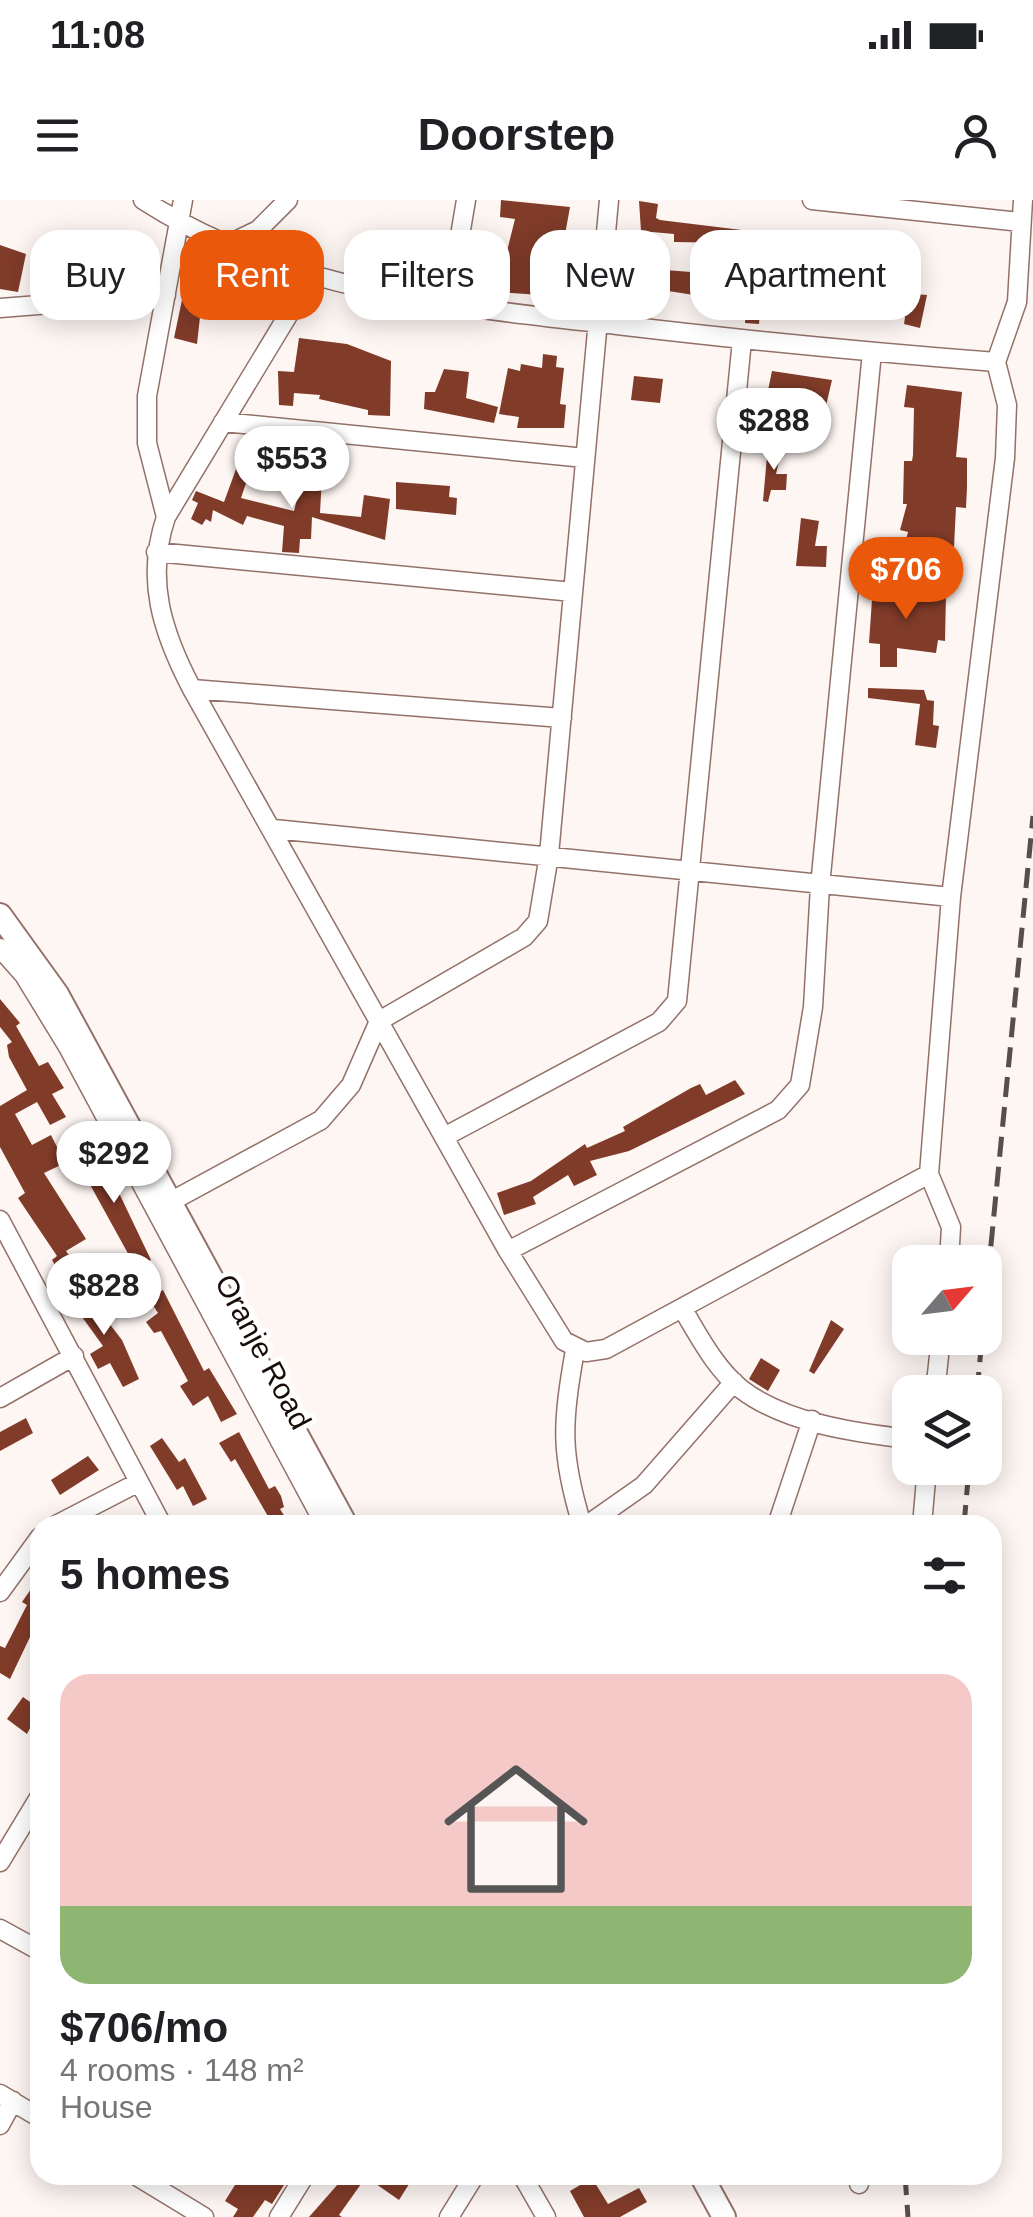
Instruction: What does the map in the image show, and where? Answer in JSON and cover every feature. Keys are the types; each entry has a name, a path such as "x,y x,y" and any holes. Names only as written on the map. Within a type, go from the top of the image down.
{"street":[{"path":"144,200 193,230"},
{"path":"166,517 146,443 147,396 183,200"},
{"path":"258,230 288,200"},
{"path":"461,230 466,200"},
{"path":"170,1202 321,1120 350,1085 379,1022 516,944 532,930 549,855 610,200"},
{"path":"812,200 1021,222"},
{"path":"949,1245 950,1227 930,1174 951,897 1005,458 1008,419 996,362 1017,302 1024,200"},
{"path":"0,308 166,294"},
{"path":"510,314 742,340 996,362"},
{"path":"285,320 166,517 156,552 159,614 192,688 556,1331 575,1350 606,1348 930,1174"},
{"path":"444,1137 667,1016 681,984 688,872 742,340"},
{"path":"508,1251 792,1098 804,1073 872,352"},
{"path":"223,422 585,458"},
{"path":"156,552 573,592"},
{"path":"192,688 562,718"},
{"path":"274,830 951,897"},
{"path":"4,935 58,994 341,1515"},
{"name":"Oranje Road","path":"4,935 319,1515"},
{"path":"2,1230 74,1356 157,1515"},
{"path":"682,1308 734,1382 767,1404 812,1420 892,1436"},
{"path":"575,1350 562,1443 565,1471 581,1515"},
{"path":"0,1398 74,1356"},
{"path":"600,1515 644,1485 734,1382"},
{"path":"780,1515 812,1420"},
{"path":"75,1515 139,1482"},
{"path":"923,1515 925,1485"},
{"path":"0,1592 30,1550"},
{"path":"0,1862 30,1812"},
{"path":"0,1929 30,1946"},
{"path":"0,2125 6,2097 30,2112"},
{"path":"156,2185 204,2217"},
{"path":"279,2217 298,2185"},
{"path":"449,2217 470,2185"},
{"path":"528,2185 546,2217"},
{"path":"706,2185 722,2216"}],"building":[{"path":"501,200 570,207 566,230 530,230 530,294 510,293 510,239 515,219 500,217"},
{"path":"639,201 658,204 656,218 660,220 742,230 690,230 690,242 674,242 670,230 641,230"},
{"path":"0,245 26,254 18,292 0,289"},
{"path":"670,270 690,272 690,294 670,291"},
{"path":"921,295 927,295 920,328 904,324 905,320 921,320"},
{"path":"180,309 180,320 200,320 197,344 174,338"},
{"path":"299,338 347,344 391,361 390,416 368,415 368,410 319,399 320,395 294,393 293,406 279,405 278,371 294,372"},
{"path":"543,354 557,356 556,367 564,368 560,404 566,405 564,428 517,428 519,417 499,414 508,368 520,371 521,364 542,368"},
{"path":"444,369 469,372 466,398 498,407 494,423 424,409 425,392 435,392"},
{"path":"772,371 832,380 822,423 794,420 793,428 773,426 775,420 762,419"},
{"path":"634,376 663,379 660,403 631,400"},
{"path":"907,385 962,392 956,457 967,458 966,508 956,507 953,567 939,565 941,541 906,540 908,532 900,530 907,504 903,504 904,461 912,461 913,455 914,408 904,407"},
{"path":"768,445 782,449 776,474 787,474 786,490 771,490 768,502 763,501"},
{"path":"239,461 252,465 241,498 294,511 304,473 322,476 320,513 361,517 364,495 390,499 385,540 312,517 311,539 300,539 299,553 282,552 284,526 247,516 243,525 213,510 211,522 206,519 202,525 191,519 198,503 192,500 196,491 224,502"},
{"path":"396,482 450,486 449,497 457,498 456,515 396,509"},
{"path":"801,518 819,521 815,546 827,546 826,567 796,566"},
{"path":"873,585 946,594 945,641 938,640 936,653 897,648 897,667 880,667 880,644 869,643"},
{"path":"868,688 924,690 927,700 934,701 933,725 939,726 936,748 915,745 920,704 868,698"},
{"path":"0,999 20,1023 16,1026 39,1066 48,1062 64,1088 52,1094 66,1117 50,1125 37,1102 15,1114 32,1145 51,1135 65,1163 44,1173 86,1239 66,1251 78,1269 63,1278 52,1260 57,1256 18,1198 25,1193 0,1147 0,1106 27,1090 9,1057 7,1045 12,1042 0,1027"},
{"path":"735,1080 745,1094 629,1151 590,1161 597,1175 574,1186 568,1175 533,1197 536,1204 504,1215 497,1193 531,1181 585,1144 587,1148 625,1131 623,1127 691,1088 700,1084 706,1095"},
{"path":"98,1149 151,1260 136,1268 77,1161"},
{"path":"78,1283 122,1340 139,1379 123,1387 110,1363 98,1369 90,1354 103,1346 64,1292"},
{"path":"163,1290 204,1371 209,1368 237,1414 221,1422 208,1396 193,1406 180,1386 188,1381 161,1331 154,1333 146,1322 158,1313 149,1299"},
{"path":"831,1320 844,1329 814,1374 809,1371"},
{"path":"761,1358 780,1370 768,1391 749,1379"},
{"path":"26,1418 33,1433 0,1451 0,1432"},
{"path":"239,1432 269,1489 275,1486 281,1496 284,1515 267,1515 235,1459 231,1462 219,1443"},
{"path":"162,1438 179,1462 185,1458 207,1499 193,1506 183,1486 177,1490 150,1446"},
{"path":"88,1456 99,1470 60,1495 51,1480"},
{"path":"30,1590 30,1637 10,1679 0,1673 0,1646 5,1648 27,1605 22,1602"},
{"path":"23,1697 30,1702 27,1734 7,1719"},
{"path":"235,2185 284,2185 272,2204 265,2200 253,2217 233,2217 238,2209 225,2201"},
{"path":"337,2185 360,2185 339,2215 342,2217 309,2217"},
{"path":"377,2185 408,2185 399,2200"},
{"path":"580,2185 596,2185 608,2204 639,2188 647,2202 620,2217 584,2217 570,2191"}],"railway":[{"path":"991,1245 1033,816"},
{"path":"979,1375 980,1355"},
{"path":"965,1515 968,1485"},
{"path":"906,2185 908,2217"}]}
